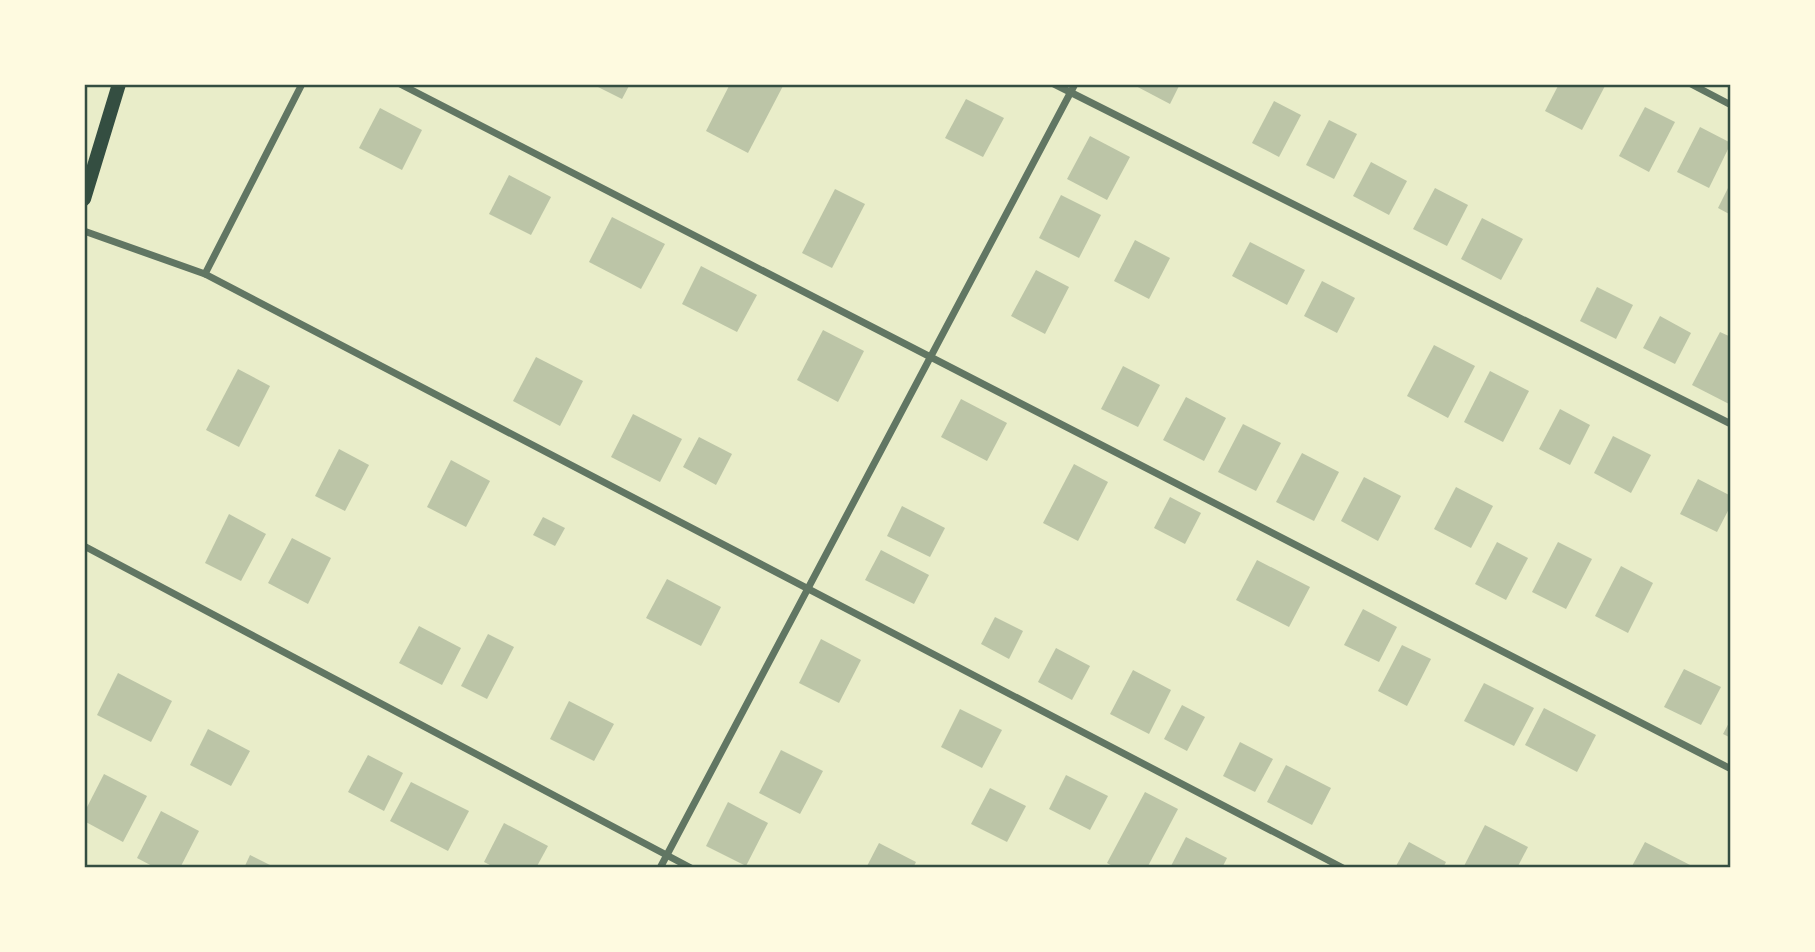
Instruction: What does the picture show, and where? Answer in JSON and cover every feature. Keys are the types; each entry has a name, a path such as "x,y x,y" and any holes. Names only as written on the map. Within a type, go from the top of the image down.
{"main road":[{"path":"84,199 119,84"}],"street":[{"path":"205,274 302,84"},
{"path":"400,84 1731,769"},
{"path":"1054,84 1731,424"},
{"path":"660,868 1075,84"},
{"path":"1691,84 1731,104"},
{"path":"84,231 205,274 1343,868"},
{"path":"84,546 691,868"}],"building":[{"path":"592,84 630,84 622,99"},
{"path":"730,84 784,84 748,153 706,131"},
{"path":"1132,84 1180,84 1170,104"},
{"path":"1559,84 1606,84 1582,130 1545,111"},
{"path":"966,99 1004,118 983,157 945,138"},
{"path":"1274,101 1301,115 1279,157 1252,143"},
{"path":"1645,107 1675,122 1649,172 1619,156"},
{"path":"380,108 422,130 402,170 359,148"},
{"path":"1329,120 1357,134 1334,179 1306,165"},
{"path":"1700,127 1731,143 1709,188 1677,172"},
{"path":"1090,136 1130,157 1107,200 1067,179"},
{"path":"1371,162 1407,181 1389,215 1353,196"},
{"path":"509,175 551,197 531,235 489,214"},
{"path":"1731,182 1731,215 1718,208"},
{"path":"1435,188 1468,205 1447,246 1413,229"},
{"path":"835,189 865,204 832,268 802,253"},
{"path":"1061,195 1101,215 1079,258 1039,238"},
{"path":"612,217 665,244 641,289 589,262"},
{"path":"1482,218 1523,239 1501,280 1461,259"},
{"path":"1135,240 1170,258 1149,299 1114,281"},
{"path":"1250,242 1305,270 1287,305 1232,276"},
{"path":"701,266 757,295 737,332 682,304"},
{"path":"1036,270 1069,287 1045,334 1011,316"},
{"path":"1322,281 1355,298 1337,333 1304,316"},
{"path":"1597,287 1633,305 1616,339 1580,321"},
{"path":"1660,316 1691,333 1675,364 1643,348"},
{"path":"823,330 864,351 838,402 797,380"},
{"path":"1720,332 1731,337 1731,405 1692,385"},
{"path":"1434,345 1475,366 1448,418 1407,396"},
{"path":"536,357 583,381 560,426 513,401"},
{"path":"1123,366 1160,385 1138,427 1101,409"},
{"path":"238,369 270,386 239,447 206,430"},
{"path":"1490,371 1529,391 1503,442 1464,422"},
{"path":"1186,397 1226,418 1204,461 1163,440"},
{"path":"961,399 1007,423 987,461 941,437"},
{"path":"1560,409 1590,425 1570,465 1539,449"},
{"path":"633,414 682,439 660,482 611,457"},
{"path":"1243,424 1281,443 1256,491 1218,472"},
{"path":"1613,436 1651,455 1631,493 1594,473"},
{"path":"699,437 732,454 716,485 683,467"},
{"path":"339,449 369,465 345,511 315,496"},
{"path":"1302,453 1339,472 1314,521 1276,502"},
{"path":"451,460 490,481 466,527 427,507"},
{"path":"1074,464 1108,482 1078,541 1043,523"},
{"path":"1364,477 1401,496 1378,541 1341,521"},
{"path":"1698,479 1731,496 1731,505 1717,532 1680,514"},
{"path":"1456,487 1493,506 1471,548 1434,529"},
{"path":"1170,497 1201,513 1185,544 1154,528"},
{"path":"902,506 945,528 930,557 887,536"},
{"path":"229,514 266,534 241,581 205,563"},
{"path":"543,517 565,528 555,546 533,535"},
{"path":"292,538 331,558 308,604 268,583"},
{"path":"1497,542 1528,558 1506,600 1475,584"},
{"path":"1558,542 1592,559 1566,609 1532,592"},
{"path":"881,550 929,575 914,604 865,580"},
{"path":"1257,560 1310,587 1289,627 1236,600"},
{"path":"1621,566 1653,583 1628,633 1595,616"},
{"path":"667,579 721,607 701,646 646,618"},
{"path":"1363,609 1397,627 1379,662 1344,645"},
{"path":"995,617 1023,631 1009,659 981,644"},
{"path":"419,626 461,648 442,685 399,663"},
{"path":"488,634 514,647 487,699 461,686"},
{"path":"821,639 861,660 839,703 799,683"},
{"path":"1402,645 1431,659 1407,706 1378,691"},
{"path":"1056,648 1090,666 1072,700 1038,682"},
{"path":"1684,669 1721,687 1701,725 1664,707"},
{"path":"1133,670 1171,690 1149,734 1110,714"},
{"path":"118,673 172,701 151,742 97,715"},
{"path":"1484,683 1534,708 1514,746 1464,721"},
{"path":"569,701 614,724 594,761 550,739"},
{"path":"1182,705 1205,717 1187,751 1164,739"},
{"path":"1544,708 1596,735 1577,772 1525,745"},
{"path":"960,709 1002,730 982,768 941,747"},
{"path":"1731,719 1731,738 1723,734"},
{"path":"208,729 250,751 231,786 190,765"},
{"path":"1240,742 1273,759 1255,792 1223,776"},
{"path":"781,750 823,771 800,814 759,793"},
{"path":"368,755 403,773 384,811 348,792"},
{"path":"1286,765 1331,788 1312,825 1267,802"},
{"path":"104,774 147,796 123,842 84,821 84,813"},
{"path":"1066,775 1108,796 1090,830 1049,809"},
{"path":"411,782 469,811 448,851 390,821"},
{"path":"990,788 1026,806 1007,842 971,824"},
{"path":"1145,792 1178,809 1147,868 1116,868 1107,863"},
{"path":"728,802 768,823 746,866 706,846"},
{"path":"161,811 199,831 180,868 156,868 137,858"},
{"path":"504,823 548,846 536,868 496,868 484,862"},
{"path":"1485,825 1528,847 1517,868 1463,868"},
{"path":"1186,837 1227,858 1222,868 1170,868"},
{"path":"1409,842 1446,862 1443,868 1395,868"},
{"path":"1645,842 1696,868 1631,868"},
{"path":"879,843 916,862 913,868 866,868"},
{"path":"250,855 276,868 244,868"}]}
